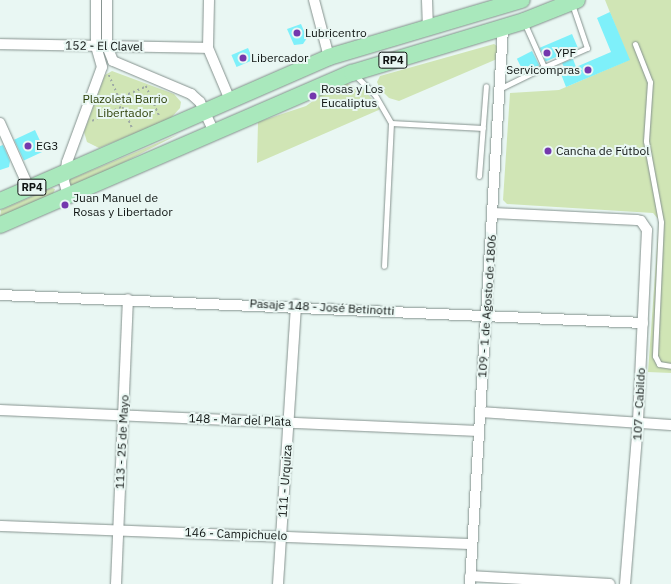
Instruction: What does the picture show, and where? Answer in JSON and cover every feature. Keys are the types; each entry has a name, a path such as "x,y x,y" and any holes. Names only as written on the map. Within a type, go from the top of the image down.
{"main road":[{"name":"RP4","path":"0,201 329,57 522,0"},
{"name":"RP4","path":"0,225 352,73 503,28 574,1"}],"street":[{"path":"68,196 65,172 101,74 96,46 96,0"},
{"path":"107,0 108,46 110,57 117,65 191,94 205,112 214,132"},
{"path":"209,0 208,48 230,100"},
{"path":"314,0 329,57"},
{"path":"427,0 428,29"},
{"name":"109 - 1 de Agosto de 1806","path":"470,580 501,88 503,28"},
{"name":"152 - El Clavel","path":"0,44 208,48"},
{"path":"0,123 29,188"},
{"name":"107 - Cabildo","path":"493,213 637,220 645,225 648,235 638,423 625,584"},
{"name":"Pasaje 148 - José Betinotti","path":"0,295 296,305 643,323"},
{"name":"113 - 25 de Mayo","path":"116,584 128,300"},
{"name":"111 - Urquiza","path":"278,584 290,422 296,305"},
{"name":"148 - Mar del Plata","path":"0,410 479,431"},
{"path":"480,412 671,425"},
{"name":"146 - Campichuelo","path":"0,526 281,535 472,544"},
{"path":"470,580 610,584"}],"lane":[{"path":"501,88 587,48 574,1"},
{"path":"524,21 544,67"},
{"path":"635,44 650,82 646,141 661,222 655,356 659,364 671,366"},
{"path":"352,73 375,95 391,123 384,266"},
{"path":"479,176 486,86"},
{"path":"391,123 483,128"}],"path":[{"path":"108,72 138,141"},
{"path":"119,98 158,81"},
{"path":"146,86 165,129"},
{"path":"81,126 123,106"}],"green space":[{"path":"605,0 671,0 671,373 648,372 659,220 653,213 507,204 503,200 510,93 559,90 629,60"},
{"path":"494,44 497,46 497,59 399,101 389,98 380,89 377,82 380,76"},
{"name":"Plazoleta Barrio Libertador","path":"112,71 174,94 181,102 180,108 170,119 99,148 87,142 84,132 105,75"},
{"path":"348,84 363,89 381,109 257,163 258,122 306,106 335,85"},
{"path":"179,134 105,172 70,187 69,180"},
{"path":"52,188 55,189 53,194 0,217 1,210"}],"building":[{"path":"610,12 630,60 566,87 561,74 566,71 562,63 573,59 576,67 611,52 597,18"},
{"name":"Lubricentro","path":"301,24 307,38 303,44 294,45 287,29"},
{"path":"572,34 578,48 546,61 540,48"},
{"name":"Libercador","path":"248,48 253,60 237,67 231,55"},
{"path":"532,51 539,65 524,73 517,59"},
{"name":"EG3","path":"35,130 45,151 24,161 14,140"},
{"path":"3,145 10,161 9,167 0,170 0,146"}],"place":[{"name":"Lubricentro","path":"297,33"},
{"name":"YPF","path":"547,53"},
{"name":"Libercador","path":"243,58"},
{"name":"Servicompras","path":"588,70"},
{"name":"Rosas y Los Eucaliptus","path":"313,96"},
{"name":"EG3","path":"28,146"},
{"name":"Cancha de Fútbol","path":"548,151"},
{"name":"Juan Manuel de Rosas y Libertador","path":"65,205"}]}
